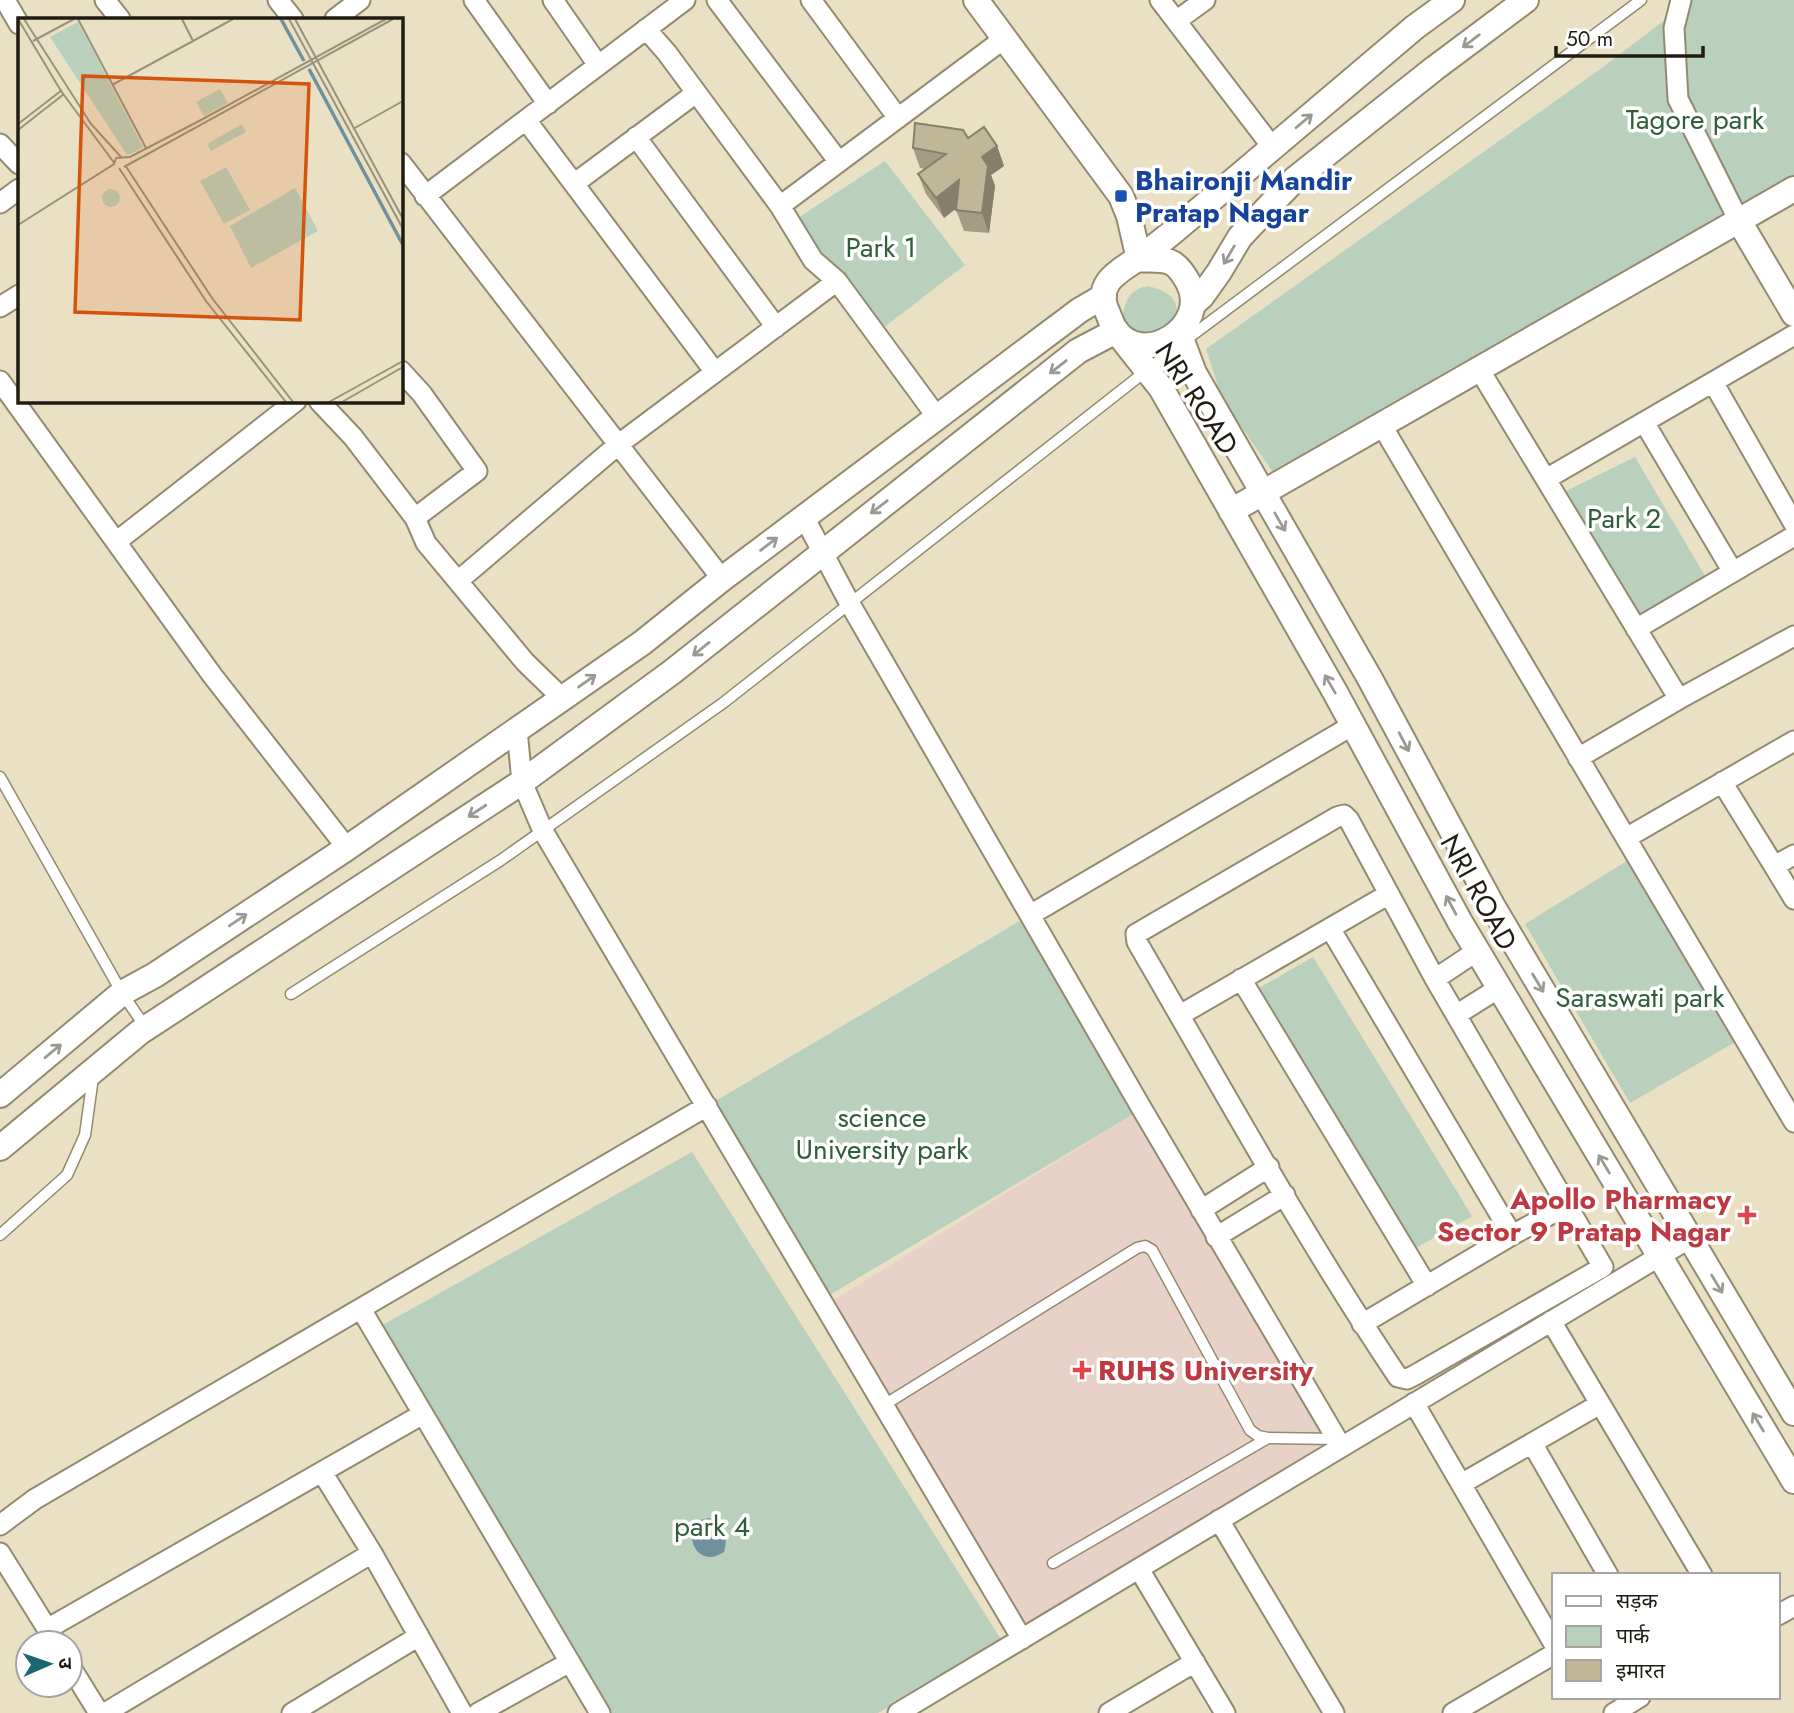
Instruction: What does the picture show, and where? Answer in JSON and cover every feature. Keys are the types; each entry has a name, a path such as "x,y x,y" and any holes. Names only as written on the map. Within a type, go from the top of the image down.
{"street":[{"path":"5,0 18,22"},
{"path":"105,0 119,18"},
{"path":"278,0 292,18"},
{"path":"336,18 360,0"},
{"path":"474,0 548,104"},
{"path":"553,0 598,65"},
{"path":"425,195 685,0"},
{"path":"717,0 839,162"},
{"path":"811,0 898,118"},
{"path":"976,0 1121,196 1154,230 1174,231"},
{"path":"1160,0 1273,148"},
{"path":"1176,21 1205,0"},
{"path":"1139,259 1171,262 1183,273 1191,287 1193,304 1181,337 1147,345 1130,341 1116,331 1104,305 1108,283 1115,272 1139,259 1174,231 1415,27 1452,0"},
{"path":"1193,304 1219,272 1240,237 1295,179 1526,0"},
{"path":"1681,0 1674,28 1678,99 1739,221 1794,314"},
{"path":"646,29 780,206 813,260 837,281 937,417"},
{"path":"780,206 1005,38"},
{"path":"575,183 696,93"},
{"path":"526,120 715,372"},
{"path":"636,137 776,327"},
{"path":"0,144 18,163"},
{"path":"402,164 722,579"},
{"path":"0,203 18,190"},
{"path":"1231,510 1794,190"},
{"path":"1121,196 1129,216 1139,259"},
{"path":"458,581 619,444 837,281"},
{"path":"0,307 18,296"},
{"path":"0,1095 122,993 155,975 347,848 642,643 722,579 937,417 1080,310 1104,296"},
{"path":"0,1148 146,1028 522,782 672,672 1079,351 1116,331"},
{"name":"NRI ROAD","path":"1116,331 1161,388 1353,725 1477,951 1794,1481"},
{"path":"1546,480 1794,335"},
{"name":"NRI ROAD","path":"1181,337 1194,373 1369,677 1493,907 1794,1413"},
{"path":"1479,369 1678,699"},
{"path":"402,372 422,394 477,471 415,518"},
{"path":"0,381 212,675 347,848"},
{"path":"1713,382 1794,524"},
{"path":"116,542 295,402"},
{"path":"320,402 353,438 415,518 426,543 525,662 562,698"},
{"path":"1644,422 1732,572"},
{"path":"1381,424 1794,1122"},
{"path":"804,517 850,604 1216,1237 1339,1443"},
{"path":"1636,629 1794,536"},
{"path":"1578,758 1678,699 1794,636"},
{"path":"1030,915 1353,725"},
{"path":"517,730 522,782 543,831 1022,1639"},
{"path":"1626,838 1794,741"},
{"path":"1722,782 1794,899"},
{"path":"1344,815 1435,979 1603,1267 1407,1379 1398,1377 1362,1324 1137,942 1136,934 1344,815"},
{"path":"1774,866 1794,855"},
{"path":"1180,1015 1389,894"},
{"path":"1330,928 1512,1234"},
{"path":"1435,979 1477,951"},
{"path":"1241,979 1427,1286"},
{"path":"1457,1015 1499,988"},
{"path":"0,1525 35,1499 706,1106"},
{"path":"1201,1210 1269,1167"},
{"path":"1216,1237 1285,1195"},
{"path":"1362,1324 1512,1234 1568,1205"},
{"path":"898,1713 1139,1569 1339,1443 1414,1403 1690,1238"},
{"path":"361,1309 600,1713"},
{"path":"1550,1321 1696,1573"},
{"path":"1414,1403 1552,1641"},
{"path":"1461,1484 1600,1404"},
{"path":"63,1629 322,1472 424,1414"},
{"path":"1532,1443 1607,1573"},
{"path":"322,1472 372,1553 462,1713"},
{"path":"1219,1520 1334,1713"},
{"path":"0,1553 47,1629"},
{"path":"105,1713 372,1553"},
{"path":"1139,1569 1225,1713"},
{"path":"292,1713 419,1636"},
{"path":"1453,1713 1552,1655"},
{"path":"478,1713 570,1662"},
{"path":"1109,1713 1132,1707 1195,1662"},
{"path":"84,1689 99,1713"},
{"path":"1614,1713 1637,1699"}],"lane":[{"path":"291,994 501,860 723,703 1148,372 1181,337 1641,0"},
{"path":"0,777 122,993 146,1028"},
{"path":"0,1235 67,1175 85,1135 95,1070"},
{"path":"884,1405 1137,1248 1145,1246 1152,1250 1250,1430 1258,1436 1268,1438 1339,1443"},
{"path":"1053,1563 1268,1438"}],"shaded area":[{"name":"RUHS University","path":"1142,1109 1330,1439 1027,1628 832,1301"}],"green space":[{"name":"Tagore park","path":"1691,0 1794,0 1794,175 1273,472 1222,399 1206,349 1599,70"},
{"name":"Park 1","path":"885,161 965,265 878,332 790,223"},
{"path":"1147,286 1164,291 1170,296 1174,300 1177,313 1171,330 1138,340 1122,324 1124,311 1130,295"},
{"name":"Park 2","path":"1635,457 1708,581 1641,626 1562,493"},
{"name":"Saraswati park","path":"1630,859 1737,1041 1630,1103 1525,924"},
{"name":"science University park","path":"1030,915 1142,1109 821,1300 707,1106"},
{"path":"1313,957 1472,1216 1416,1248 1259,988"},
{"name":"park 4","path":"692,1152 1002,1641 878,1713 611,1713 381,1326"}],"water":[{"path":"709,1518 720,1523 726,1540 724,1552 706,1557 695,1548 692,1534 699,1521"}],"building":[{"path":"915,123 963,130 968,138 984,127 997,146 982,157 988,166 982,213 956,210 959,180 936,198 918,174 946,154 913,148"}],"place":[{"name":"Bhaironji Mandir Pratap Nagar","path":"1121,196"},
{"name":"Apollo Pharmacy Sector 9 Pratap Nagar","path":"1747,1215"},
{"name":"RUHS University","path":"1082,1370"}]}
